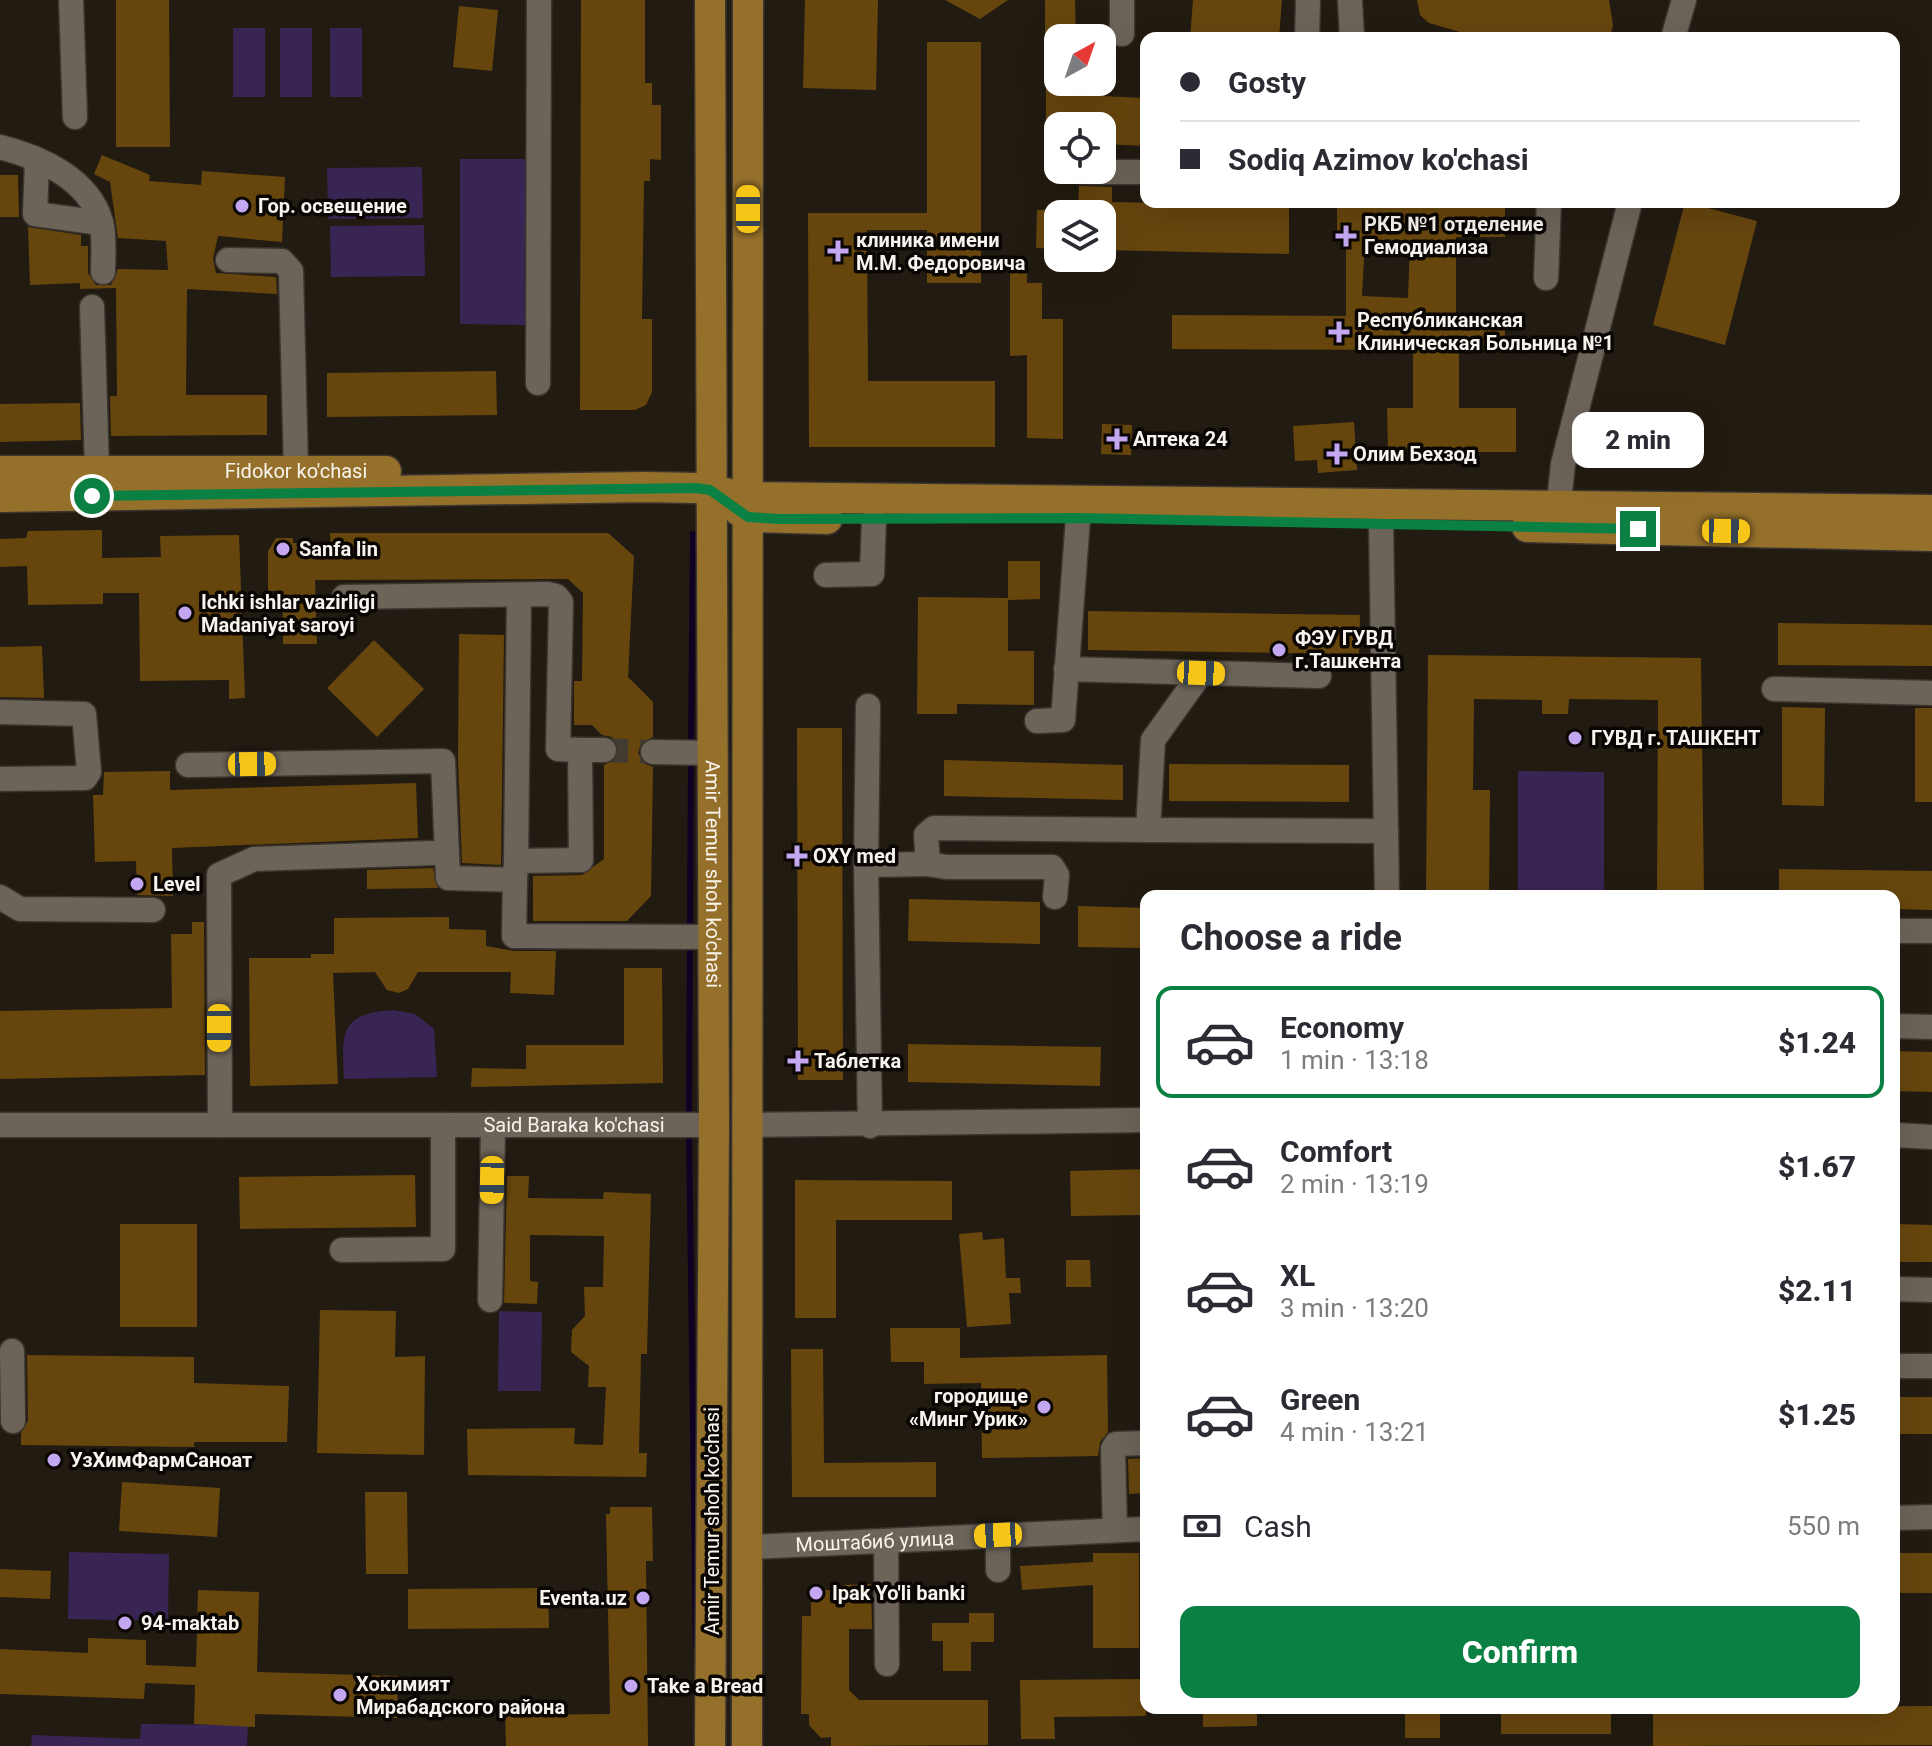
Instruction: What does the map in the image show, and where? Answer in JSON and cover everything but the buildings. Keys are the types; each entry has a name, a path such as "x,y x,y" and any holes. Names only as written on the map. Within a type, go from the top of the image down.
{"main road":[{"name":"Amir Temur shoh ko'chasi","path":"710,0 710,482 698,753 698,937 714,1125 710,1746"},
{"name":"Amir Temur shoh ko'chasi","path":"747,1746 748,0"},
{"name":"Fidokor ko'chasi","path":"0,471 296,471 710,482 748,507"},
{"name":"Fidokor ko'chasi","path":"0,497 645,487 710,482"},
{"path":"748,507 874,519 1380,514"},
{"path":"748,507 1557,517 1932,536"},
{"path":"1557,517 1932,510"},
{"name":"Said Baraka ko'chasi","path":"714,1125 749,1125"},
{"path":"711,1546 749,1547"}],"street":[{"path":"71,0 75,117"},
{"path":"538,383 539,0"},
{"path":"1122,0 1122,34"},
{"path":"1307,32 1308,0"},
{"path":"1675,32 1684,0"},
{"path":"1350,2 1352,32"},
{"path":"0,147 37,161 81,184 101,223 103,272"},
{"path":"37,161 35,214 101,223"},
{"path":"1116,172 1140,172"},
{"path":"1546,278 1549,208"},
{"path":"1557,517 1563,464 1628,208"},
{"path":"228,260 282,261 291,271 296,471"},
{"path":"92,307 97,471"},
{"path":"1380,514 1387,890"},
{"path":"1037,721 1063,720 1078,518"},
{"path":"826,575 872,574 874,519"},
{"path":"519,595 514,936 698,937"},
{"path":"188,765 443,761 448,878 581,860 592,750 558,749 561,602 556,596 344,597"},
{"path":"1066,669 1319,676"},
{"path":"1148,830 1153,740 1201,673"},
{"path":"1774,689 1932,693"},
{"path":"868,706 866,865 870,1126"},
{"path":"0,712 84,714 89,772 85,778 0,779"},
{"path":"653,752 698,753"},
{"path":"928,864 926,835 934,828 1386,831"},
{"path":"220,1125 219,875 254,859 433,853"},
{"path":"866,865 1052,867 1057,875 1055,897"},
{"path":"0,897 20,909 153,910"},
{"path":"1900,931 1932,931"},
{"path":"1900,1026 1932,1027"},
{"name":"Said Baraka ko'chasi","path":"749,1125 870,1126 1140,1120"},
{"name":"Said Baraka ko'chasi","path":"0,1125 714,1125"},
{"path":"342,1250 443,1249 443,1125"},
{"path":"490,1300 493,1125"},
{"path":"1900,1135 1932,1137"},
{"path":"1900,1289 1932,1290"},
{"path":"12,1351 13,1421"},
{"path":"1900,1366 1932,1366"},
{"path":"1115,1530 1113,1449 1116,1444 1140,1443"},
{"path":"1900,1518 1932,1517"},
{"name":"Моштабиб улица","path":"749,1547 1140,1529"},
{"path":"998,1535 998,1570"},
{"path":"886,1541 887,1664"}],"shaded area":[{"path":"233,28 265,28 265,97 233,97"},
{"path":"280,28 312,28 312,97 280,97"},
{"path":"330,28 362,28 362,97 330,97"},
{"path":"460,159 528,159 528,325 460,324"},
{"path":"422,167 423,218 328,219 327,168"},
{"path":"424,225 425,276 331,277 330,226"},
{"path":"1518,771 1604,772 1604,890 1518,890"},
{"path":"393,1010 415,1014 434,1029 437,1077 344,1079 343,1049 348,1028 362,1016"},
{"path":"499,1311 542,1312 541,1391 498,1391"},
{"path":"69,1552 169,1554 168,1621 68,1619"},
{"path":"141,1724 248,1725 247,1746 31,1746 32,1735 140,1739"}],"waterway":[{"path":"691,746 693,534"},
{"path":"690,930 691,758"},
{"path":"689,1118 690,942"},
{"path":"689,1130 696,1646"}],"tunnel":[{"path":"604,750 653,752"}],"place":[{"name":"Гор. освещение","path":"242,206"},
{"name":"РКБ №1 отделение Гемодиализа","path":"1346,236"},
{"name":"клиника имени М.М. Федоровича","path":"838,251"},
{"name":"Республиканская Клиническая Больница №1","path":"1339,332"},
{"name":"Аптека 24","path":"1117,439"},
{"name":"Олим Бехзод","path":"1337,454"},
{"name":"Sanfa lin","path":"283,549"},
{"name":"Ichki ishlar vazirligi Madaniyat saroyi","path":"185,613"},
{"name":"ФЭУ ГУВД г.Ташкента","path":"1279,650"},
{"name":"ГУВД г. ТАШКЕНТ","path":"1575,738"},
{"name":"OXY med","path":"797,856"},
{"name":"Level","path":"137,884"},
{"name":"Таблетка","path":"798,1061"},
{"name":"городище «Минг Урик»","path":"1044,1407"},
{"name":"УзХимФармСаноат","path":"54,1460"},
{"name":"Ipak Yo'li banki","path":"816,1593"},
{"name":"Eventa.uz","path":"643,1598"},
{"name":"94-maktab","path":"125,1623"},
{"name":"Take a Bread","path":"631,1686"},
{"name":"Хокимият Мирабадского района","path":"340,1695"}],"route":[{"path":"92,496 696,488 710,490 748,517 779,519 1078,518 1638,529"}]}
